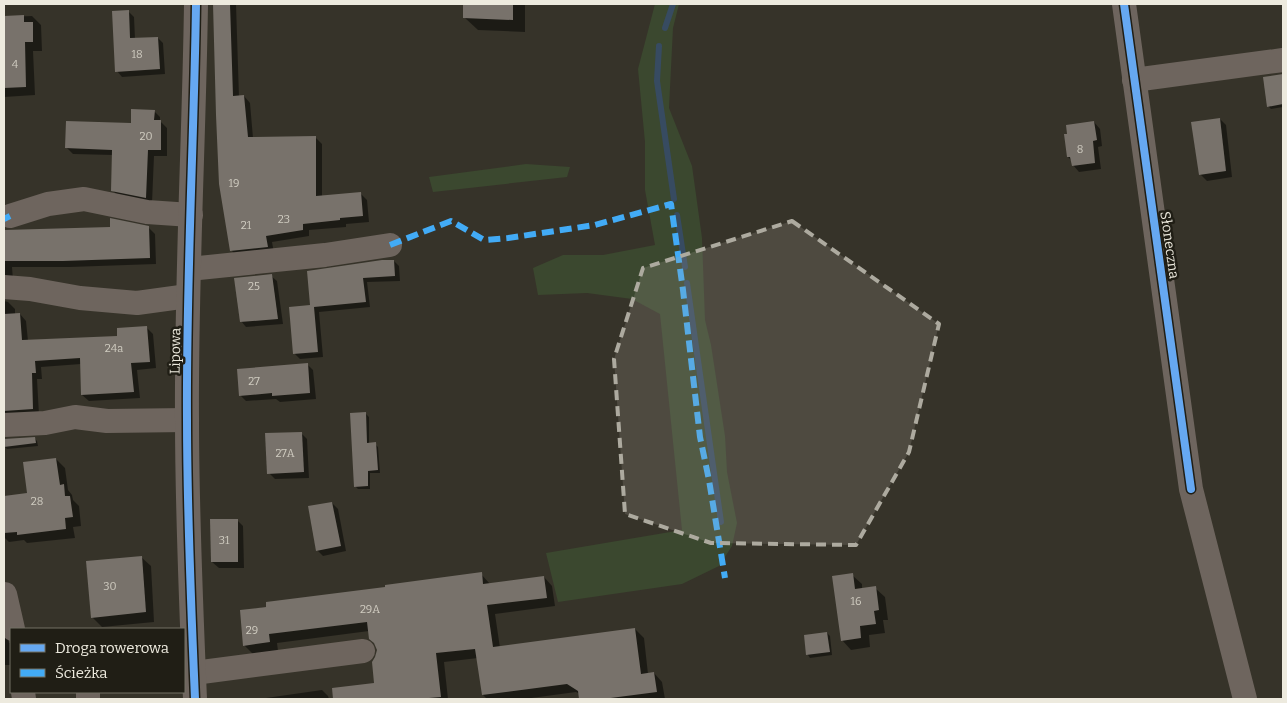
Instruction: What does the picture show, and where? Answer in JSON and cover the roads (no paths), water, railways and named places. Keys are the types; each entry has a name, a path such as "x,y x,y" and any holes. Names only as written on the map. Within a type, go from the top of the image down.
{"street":[{"name":"Lipowa","path":"195,699 194,673 188,632 187,420 188,296 196,4"},
{"name":"Słoneczna","path":"1124,4 1191,489 1245,699"},
{"path":"1134,80 1283,60"},
{"path":"10,216 48,204 84,199 147,212 191,215"},
{"path":"189,270 325,255 390,245"},
{"path":"4,287 30,289 80,298 137,303 188,296"},
{"path":"4,424 45,423 75,417 107,421 187,420"},
{"path":"4,594 12,628"},
{"path":"194,673 363,651"}],"waterway":[{"path":"665,28 673,4"},
{"path":"659,46 657,81 674,199"},
{"path":"677,215 685,267"},
{"path":"687,283 721,522"}]}
